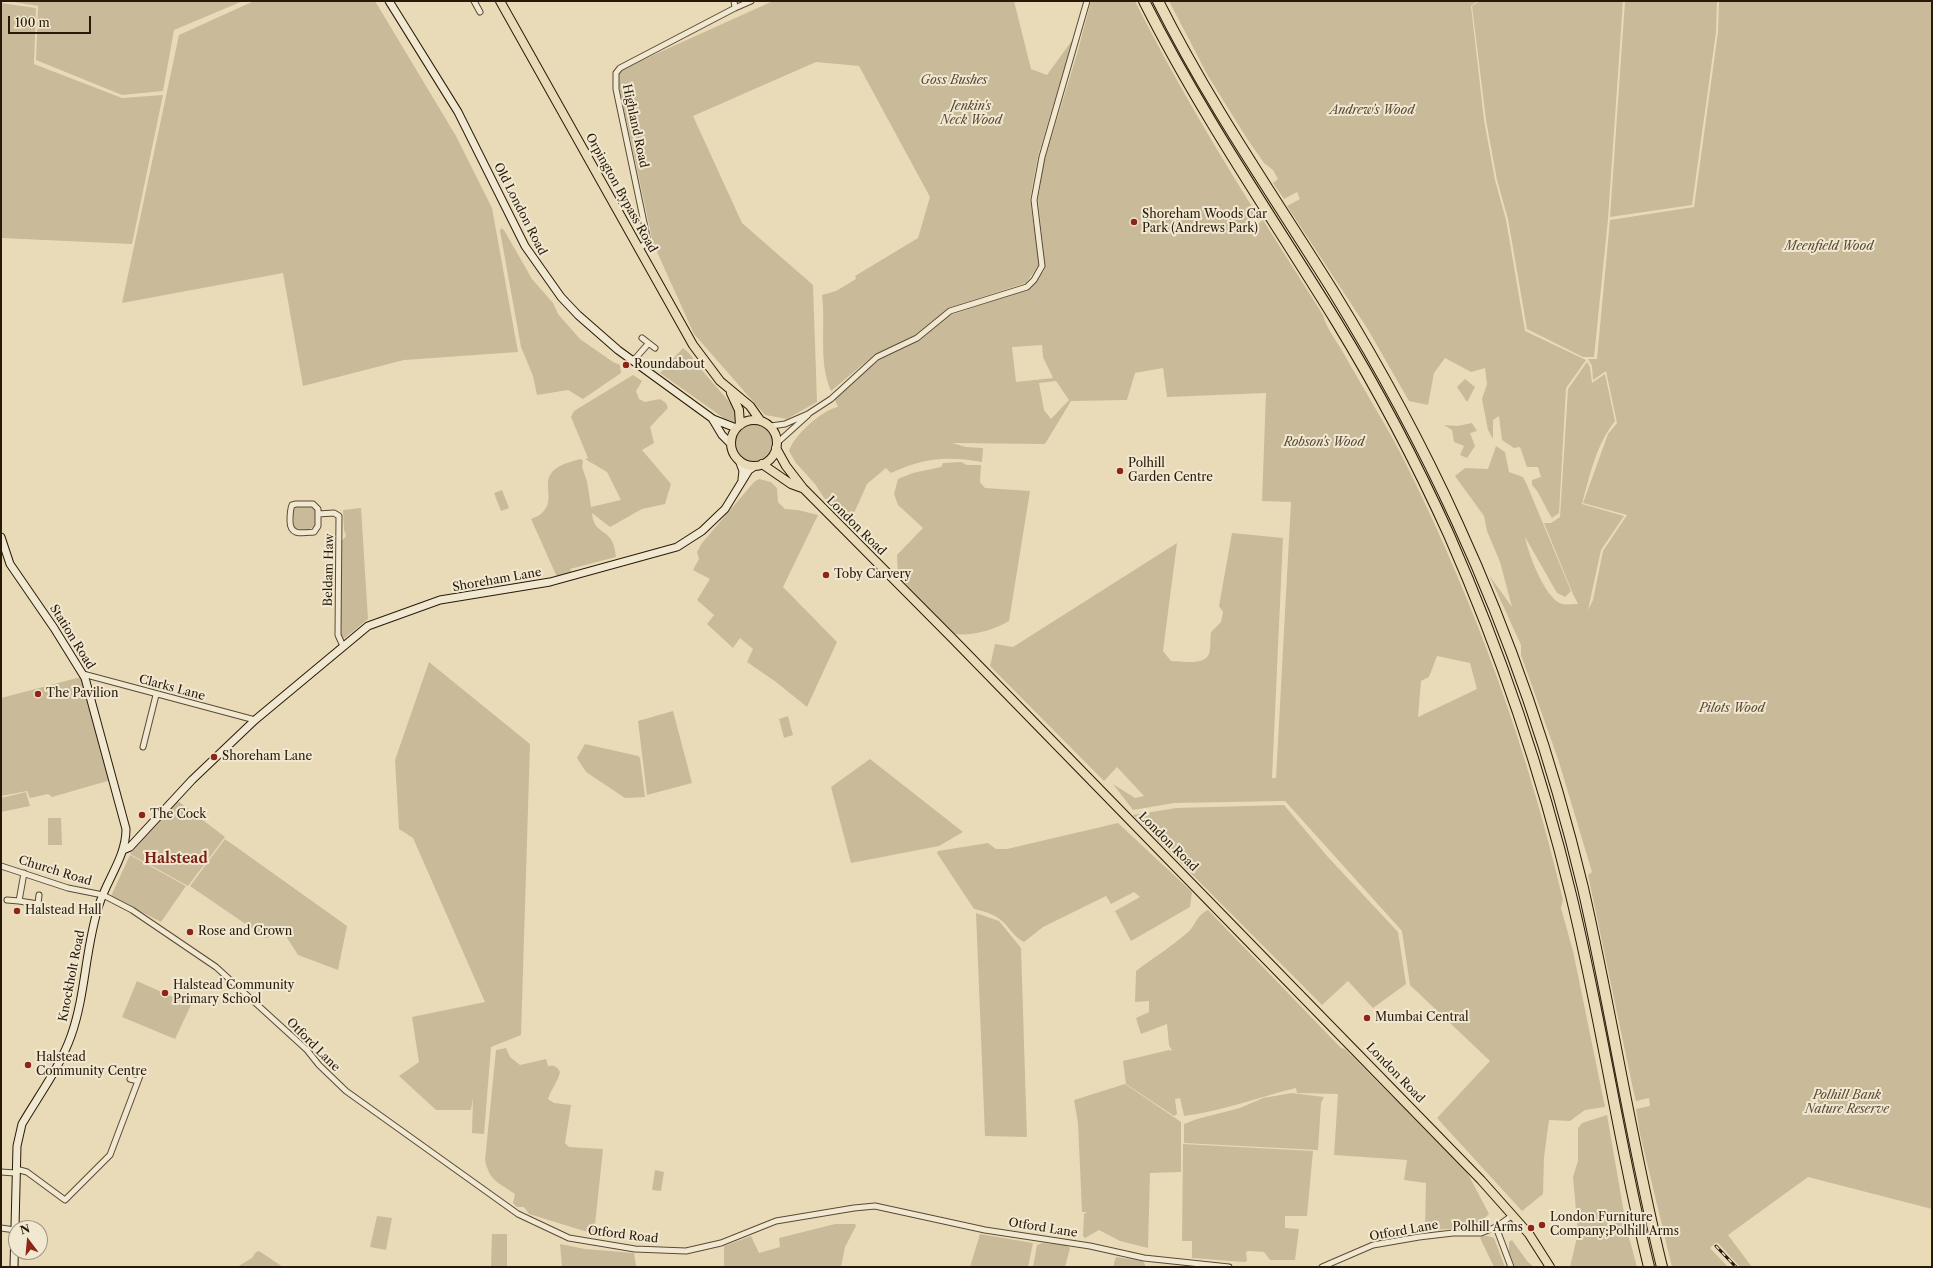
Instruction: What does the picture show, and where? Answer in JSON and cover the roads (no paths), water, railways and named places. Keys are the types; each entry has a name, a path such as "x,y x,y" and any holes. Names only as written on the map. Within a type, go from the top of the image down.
{"highway":[{"path":"1144,1 1176,62 1213,127 1337,323 1381,399 1435,505 1482,613 1527,738 1564,867 1584,954 1626,1169 1649,1267"},
{"path":"1158,1 1232,134 1330,287 1377,365 1442,490 1495,612 1542,744 1579,872 1600,966 1634,1145 1662,1267"}],"main road":[{"name":"Orpington Bypass Road","path":"500,1 693,345 710,369 730,390 750,406 760,420"},
{"name":"Orpington Bypass Road","path":"730,390 739,410 738,426"},
{"path":"750,420 760,420 771,426 777,445 772,457 759,465 744,464 733,453 731,444 732,438 738,426 750,420"},
{"name":"London Road","path":"777,445 786,466 802,488 1360,1054 1513,1215 1536,1244 1550,1267"},
{"name":"London Road","path":"759,465 791,484 802,488"}],"street":[{"name":"Old London Road","path":"389,1 458,112 519,235 535,262 561,297 603,339 633,361 713,419 738,426"},
{"path":"474,1 480,12"},
{"path":"734,1 735,8 751,1"},
{"path":"771,426 785,424 808,414 832,399 877,357 917,338 950,312 1027,287 1034,280 1042,266 1034,200 1042,157 1087,1"},
{"name":"Highland Road","path":"639,249 647,242 648,237 616,89 616,73 620,68 735,8"},
{"path":"642,338 655,348"},
{"path":"633,361 648,344"},
{"path":"777,445 808,414"},
{"name":"Old London Road","path":"713,419 722,435 731,444"},
{"path":"739,460 743,471 741,482"},
{"name":"Shoreham Lane","path":"123,850 130,847 192,780 255,720 368,626 440,600 550,582 677,547 702,532 725,509 749,470 759,465"},
{"name":"Beldam Haw","path":"313,504 318,509 318,514 318,526 314,532 296,533 292,530 290,514 292,505 313,504"},
{"name":"Beldam Haw","path":"318,514 334,513 339,516 338,635 343,646"},
{"name":"Station Road","path":"1,537 10,564 83,674 114,789 124,817 126,834 123,850"},
{"name":"Clarks Lane","path":"83,674 255,720"},
{"path":"143,747 156,694"},
{"name":"Knockholt Road","path":"15,1220 16,1146 22,1124 64,1054 71,1036 80,1005 90,941 103,895 123,850"},
{"name":"Church Road","path":"1,866 78,890 103,895"},
{"path":"19,900 24,873"},
{"path":"8,900 19,900 38,904 39,895"},
{"name":"Otford Lane","path":"103,895 155,924 216,967 307,1050 319,1065 346,1091 414,1138"},
{"path":"1,1172 27,1172 65,1200 110,1155 141,1073"},
{"path":"130,1079 138,1081"},
{"name":"Otford Road","path":"414,1138 518,1214 569,1238 635,1249 686,1251 721,1243 776,1221 854,1208"},
{"name":"Otford Lane","path":"854,1208 875,1206 985,1230 1090,1246 1144,1258 1229,1267"},
{"name":"Otford Lane","path":"1322,1267 1373,1245 1453,1233 1480,1233 1496,1227 1513,1215"},
{"path":"1496,1227 1511,1267"}],"railway":[{"path":"1716,1246 1736,1267"}],"place":[{"name":"Shoreham Woods Car Park (Andrews Park)","path":"1134,222"},
{"name":"Roundabout","path":"626,365"},
{"name":"Polhill Garden Centre","path":"1120,471"},
{"name":"Toby Carvery","path":"826,575"},
{"name":"The Pavilion","path":"38,694"},
{"name":"Shoreham Lane","path":"214,757"},
{"name":"The Cock","path":"142,815"},
{"name":"Halstead Hall","path":"17,911"},
{"name":"Rose and Crown","path":"190,932"},
{"name":"Halstead Community Primary School","path":"165,993"},
{"name":"Mumbai Central","path":"1367,1018"},
{"name":"Halstead Community Centre","path":"28,1065"},
{"name":"London Furniture Company;Polhill Arms","path":"1542,1225"},
{"name":"Polhill Arms","path":"1531,1228"}],"district":[{"name":"Halstead","path":"176,859"}],"park label":[{"name":"Goss Bushes","path":"954,81"},
{"name":"Andrew's Wood","path":"1372,111"},
{"name":"Jenkin's Neck Wood","path":"971,114"},
{"name":"Meenfield Wood","path":"1829,247"},
{"name":"Robson's Wood","path":"1324,443"},
{"name":"Pilots Wood","path":"1732,709"},
{"name":"Polhill Bank Nature Reserve","path":"1847,1103"}]}
